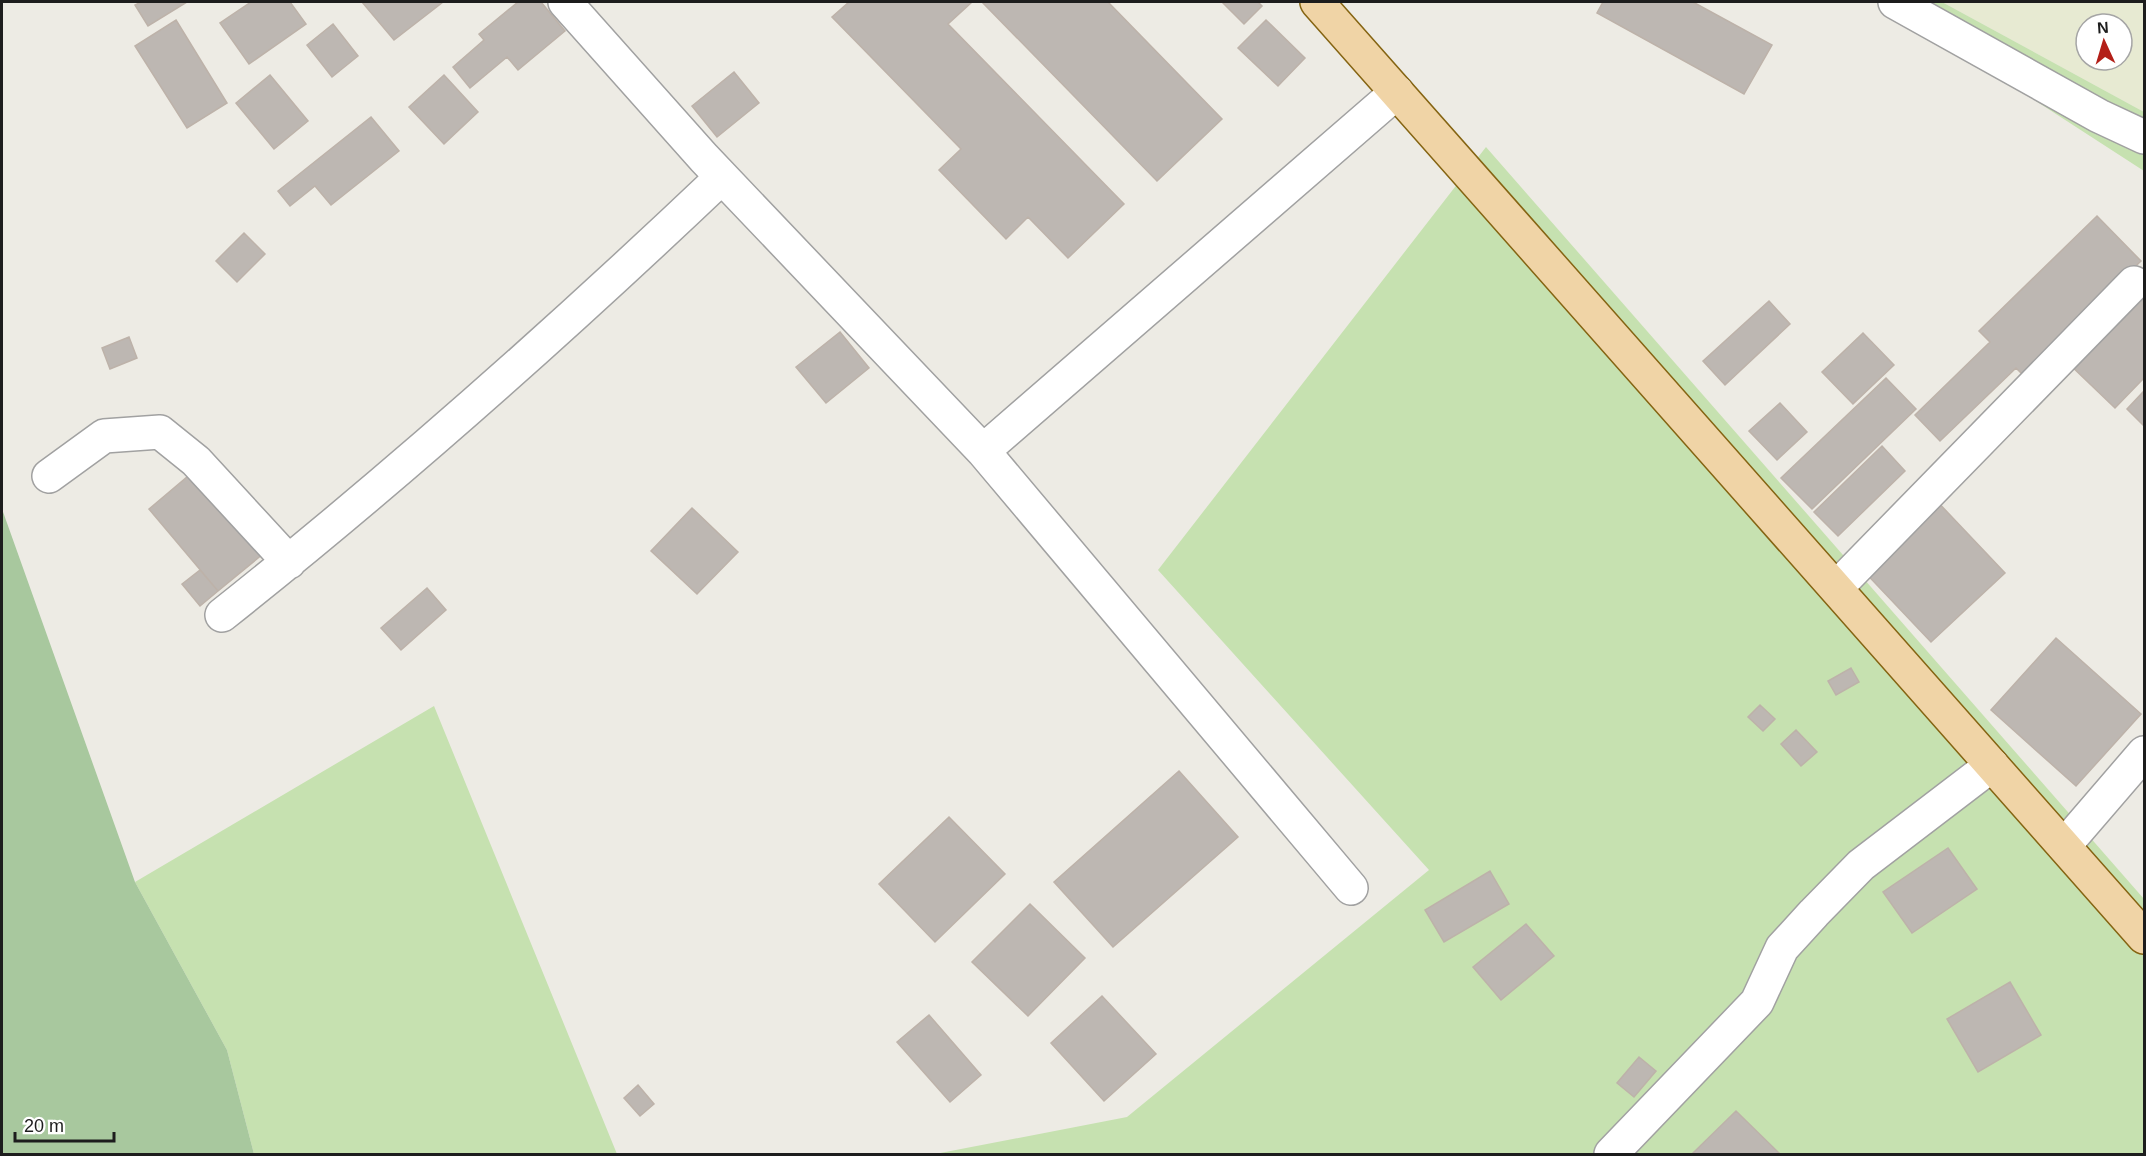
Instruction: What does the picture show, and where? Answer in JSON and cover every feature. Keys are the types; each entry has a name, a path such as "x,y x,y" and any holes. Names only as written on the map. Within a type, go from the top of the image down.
{"main road":[{"path":"1317,2 2145,937"},
{"path":"1326,2 1347,36"}],"street":[{"path":"565,2 722,177 983,451 1351,888"},
{"path":"1895,2 2099,116 2145,137"},
{"path":"983,451 1397,92"},
{"path":"222,615 419,453 574,317 722,177"},
{"path":"1836,588 2134,283"},
{"path":"49,476 104,436 160,432 196,461 289,562"},
{"path":"2064,846 2145,753"},
{"path":"1611,1155 1757,1002 1782,948 1814,913 1861,865 1992,765"}],"green space":[{"path":"1883,2 1942,2 2144,112 2144,171"},
{"path":"1942,2 2144,2 2144,112"},
{"path":"1486,147 2144,899 2144,1154 935,1154 1127,1117 1429,870 1158,570"},
{"path":"2,509 135,882 227,1050 254,1154 2,1154"},
{"path":"434,706 617,1154 254,1154 227,1050 135,882"}],"building":[{"path":"141,2 187,2 148,26 135,5"},
{"path":"251,2 290,2 306,24 249,64 220,23"},
{"path":"362,2 443,2 394,40"},
{"path":"518,2 541,2 565,31 518,70 507,57 470,88 453,67 484,40 479,34"},
{"path":"849,2 972,2 948,24 1124,204 1068,258 1028,217 1006,239 939,170 961,149 832,17"},
{"path":"982,2 1108,2 1222,119 1157,181"},
{"path":"1222,2 1258,2 1262,6 1244,24"},
{"path":"1603,2 1693,2 1772,45 1744,94 1597,13"},
{"path":"176,20 227,103 187,128 135,46"},
{"path":"1266,20 1305,58 1278,86 1238,48"},
{"path":"333,24 358,56 332,77 307,45"},
{"path":"734,72 759,103 717,137 692,106"},
{"path":"270,75 308,121 274,149 236,103"},
{"path":"444,75 478,112 444,144 409,107"},
{"path":"371,117 399,151 331,205 315,186 290,206 278,191"},
{"path":"2097,216 2141,261 2023,375 2016,368 1940,441 1915,415 1990,342 1979,331"},
{"path":"244,233 265,254 237,282 216,261"},
{"path":"2144,282 2144,378 2115,408 2066,361"},
{"path":"1769,301 1790,324 1725,385 1703,361"},
{"path":"840,332 869,368 826,403 796,367"},
{"path":"1863,333 1894,365 1853,404 1822,372"},
{"path":"129,337 137,358 110,369 102,348"},
{"path":"1886,378 1916,409 1812,509 1781,478"},
{"path":"2144,391 2144,426 2127,409"},
{"path":"1780,403 1807,432 1777,460 1749,431"},
{"path":"1882,446 1905,471 1838,536 1814,512"},
{"path":"194,471 263,554 218,591 149,509"},
{"path":"1933,497 2005,573 1931,642 1859,566"},
{"path":"692,508 738,552 697,594 651,551"},
{"path":"200,570 218,591 200,606 182,584"},
{"path":"427,588 446,610 401,650 381,628"},
{"path":"2056,638 2141,714 2076,786 1991,710"},
{"path":"1851,668 1859,682 1836,695 1828,681"},
{"path":"1760,705 1775,719 1763,731 1748,717"},
{"path":"1796,730 1817,752 1801,766 1781,744"},
{"path":"1179,771 1238,837 1113,947 1054,882"},
{"path":"949,817 1005,874 935,942 879,884"},
{"path":"1948,848 1977,889 1912,933 1883,892"},
{"path":"1490,871 1509,904 1444,942 1425,910"},
{"path":"1030,904 1085,958 1028,1016 972,962"},
{"path":"1526,924 1554,956 1501,1000 1473,967"},
{"path":"2010,982 2041,1035 1978,1072 1947,1019"},
{"path":"1102,996 1156,1054 1104,1101 1051,1043"},
{"path":"929,1015 981,1075 950,1102 897,1042"},
{"path":"1639,1057 1656,1071 1634,1097 1617,1083"},
{"path":"638,1085 654,1104 640,1116 624,1098"},
{"path":"1736,1111 1780,1154 1692,1154"}]}
